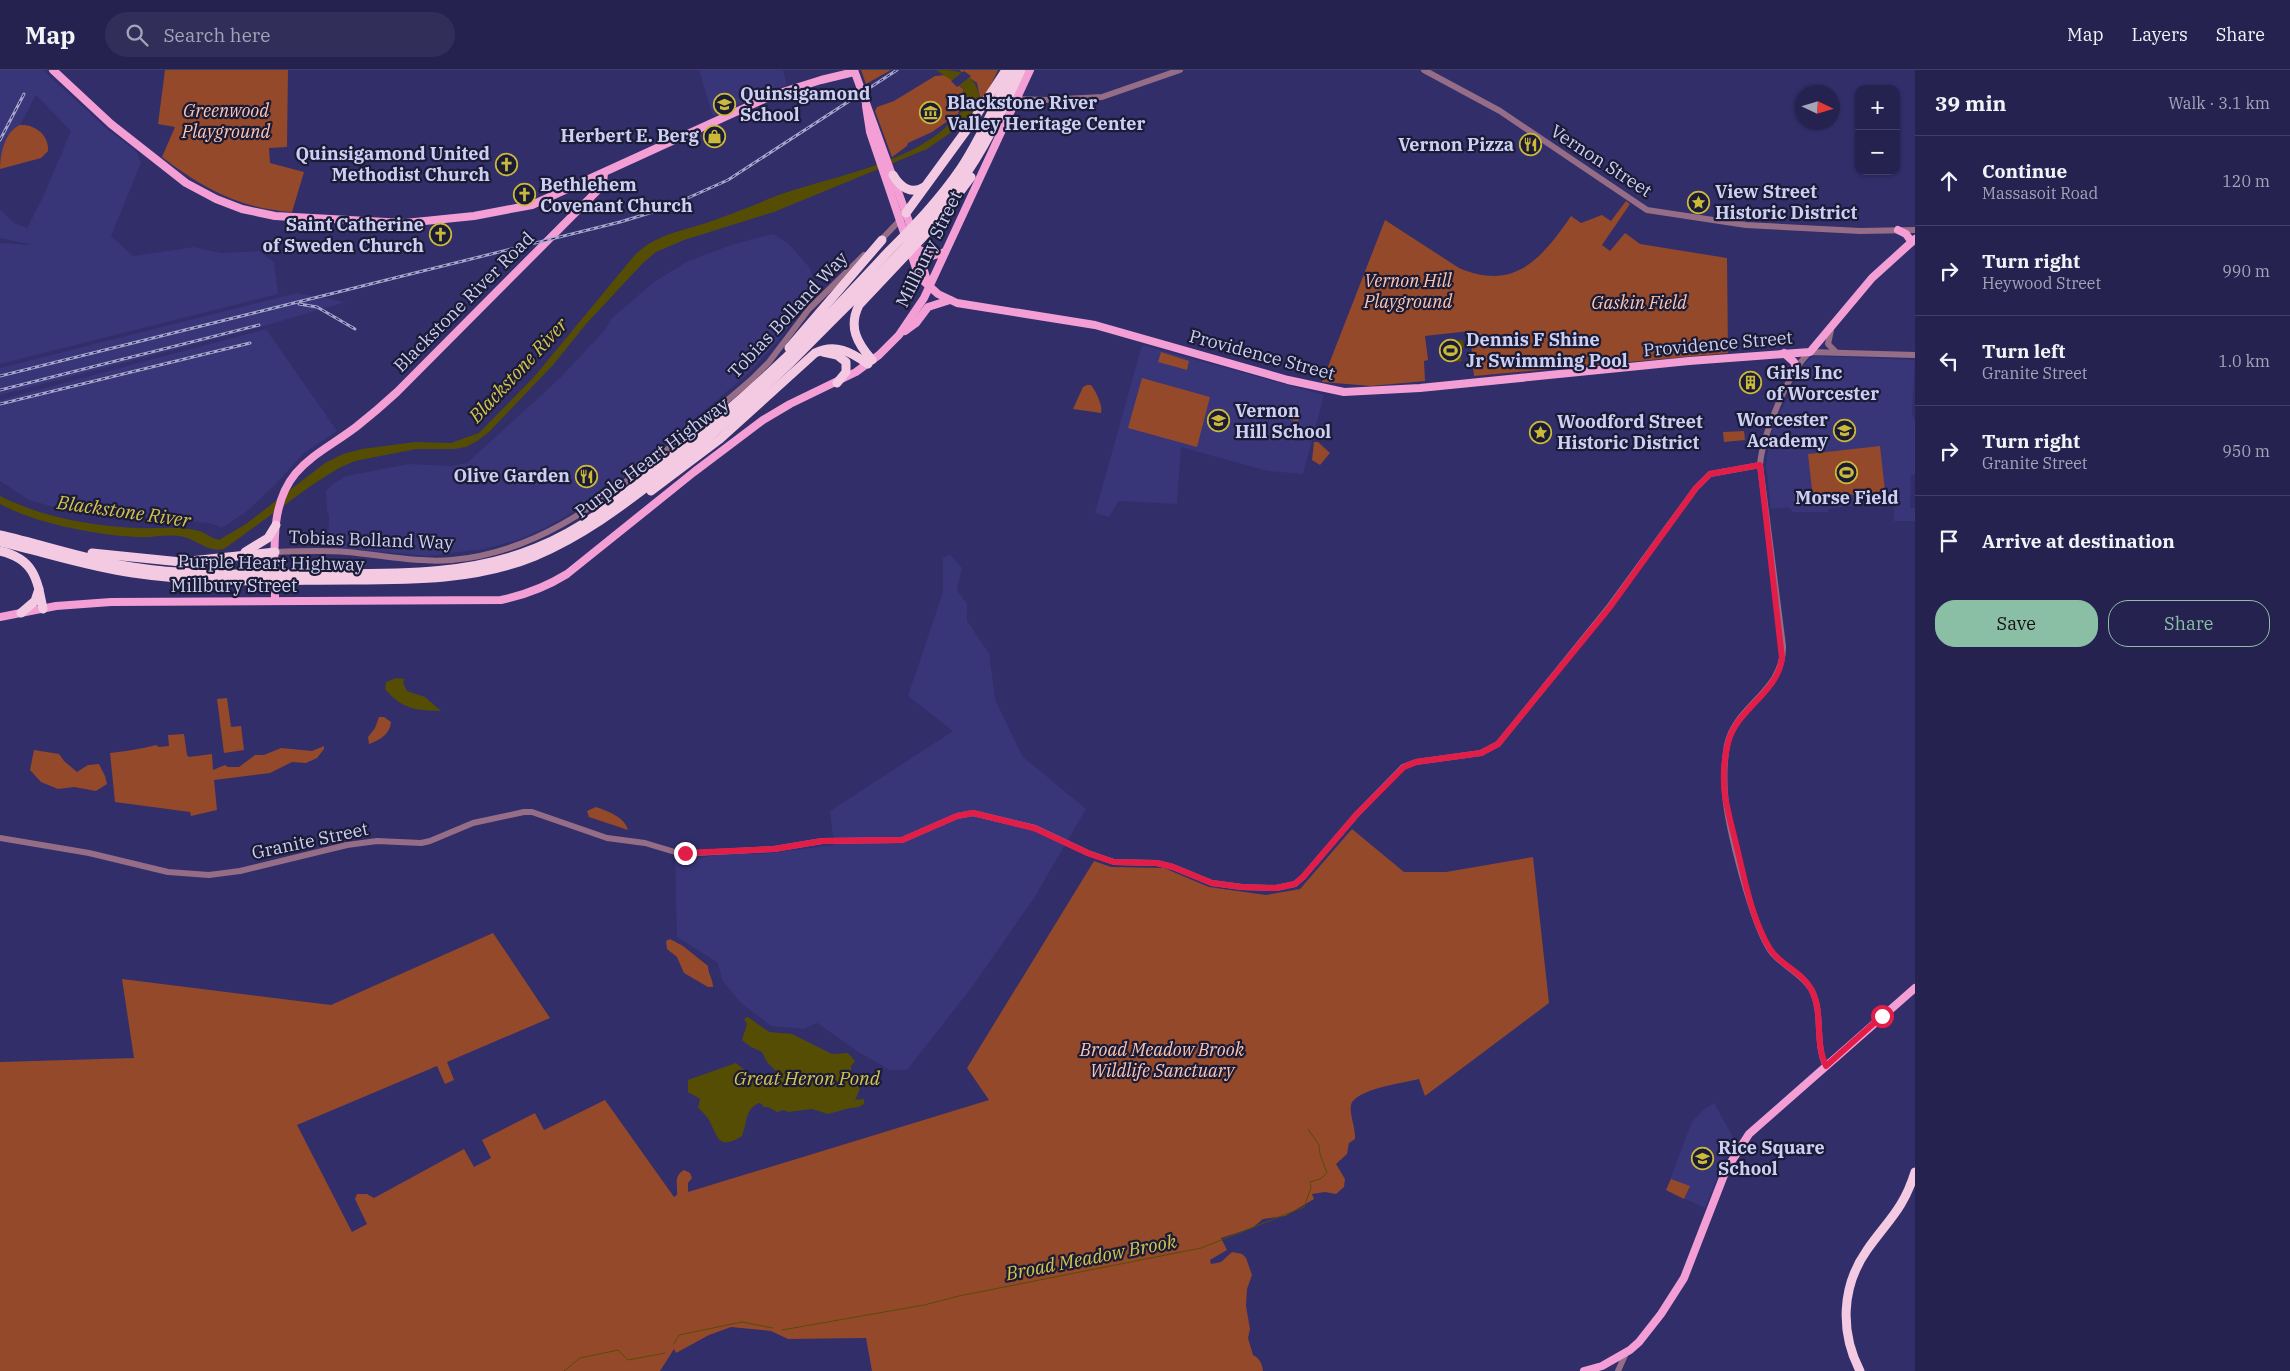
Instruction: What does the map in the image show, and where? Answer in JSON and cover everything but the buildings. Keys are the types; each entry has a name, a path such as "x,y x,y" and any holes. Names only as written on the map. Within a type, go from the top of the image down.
{"highway":[{"path":"907,216 984,106 1006,70"},
{"name":"Purple Heart Highway","path":"0,535 129,567 198,573 419,572 484,564 536,548 579,527 637,485 745,397 816,328 933,205 959,171 973,148 1012,70"},
{"name":"Purple Heart Highway","path":"0,542 106,568 171,578 254,581 414,579 453,576 505,566 562,544 601,520 701,445 745,407 902,249 936,212 967,172 992,130 1022,70"},
{"path":"870,362 854,333 854,318 859,305 927,233 960,193 989,144 1012,90"},
{"path":"889,176 906,189 915,190 927,185"},
{"path":"745,397 882,240"},
{"path":"601,520 650,491 708,449 769,396 815,352 826,348 839,349 870,362"},
{"path":"815,352 834,354 846,362 846,372 837,383"},
{"path":"238,556 264,542 276,525"},
{"path":"32,542 95,554 166,562 205,561 275,552"},
{"path":"0,551 19,558 28,565 35,575 43,609"},
{"path":"22,613 35,601 39,587"},
{"path":"1860,1371 1846,1332 1845,1312 1849,1289 1864,1255 1900,1208 1915,1172"}],"main road":[{"path":"53,70 93,109 186,183 216,200 256,213 302,218 417,223 474,216 532,205 772,95 854,71 866,106 867,121 907,216 929,286"},
{"name":"Millbury Street","path":"0,617 43,609 110,602 275,596 501,600 528,594 567,574 694,472 763,420 790,404 837,383 870,362 899,335 916,311 929,286 1030,70"},
{"name":"Blackstone River Road","path":"275,596 276,525 281,499 296,472 313,456 366,420 397,392 598,190 603,183 604,173"},
{"path":"889,176 900,223 919,277 929,286"},
{"path":"1810,352 1832,327 1838,316 1872,278 1913,240 1898,230"},
{"path":"918,249 932,256 945,252"},
{"name":"Providence Street","path":"929,286 950,300 1095,325 1296,382 1344,392 1374,392 1423,388 1810,352"},
{"path":"899,335 916,323 928,307 950,300"},
{"path":"1784,353 1794,362 1797,370"},
{"path":"1584,1371 1608,1366 1639,1342 1651,1327 1684,1278 1726,1170 1742,1142 1765,1118 1915,988"}],"street":[{"path":"1016,99 1045,100 1102,97 1180,70"},
{"name":"Vernon Street","path":"1424,70 1500,111 1647,210 1746,225 1851,231 1915,230"},
{"name":"Tobias Bolland Way","path":"275,552 327,550 436,561 482,555 526,542 550,532 596,504 629,480 752,380 769,362 813,305 907,216"},
{"path":"1832,327 1827,343 1836,352"},
{"path":"1810,352 1805,356 1797,370 1767,431 1760,465 1781,628 1782,660 1775,679 1744,715 1730,736 1726,759 1725,796 1747,888 1764,939 1777,958 1794,969 1812,990 1817,1013 1820,1049 1826,1066"},
{"name":"Providence Street","path":"1810,352 1915,355"},
{"name":"Granite Street","path":"0,838 89,853 168,872 198,875 240,871 347,845 377,841 421,843 473,823 528,811 607,838 645,843 674,852 695,853 774,849 822,841 902,840 957,816 973,813 1034,828 1090,854 1114,862 1164,864 1212,883 1224,885 1259,889 1286,887 1303,877 1357,814 1404,767 1416,762 1481,753 1498,744 1610,607 1696,488 1710,474 1760,465"},
{"path":"1608,1366 1616,1371 1626,1352"}],"shaded area":[{"path":"0,70 43,70 107,129 137,152 141,163 111,236 133,256 194,247 221,253 259,251 274,262 278,294 0,364 0,243 33,245 0,238 0,209 14,223 27,228 43,197 71,131 36,95 0,163"},
{"name":"Quinsigamond School","path":"699,70 783,70 787,85 765,92 713,116"},
{"path":"772,234 787,242 810,268 814,288 810,299 775,344 749,373 640,465 587,504 545,528 518,540 484,549 427,556 328,547 329,515 326,491 333,484 346,476 409,464 451,466 467,463 560,378 604,331 612,318 654,282 688,261 731,245"},
{"path":"297,293 346,302 257,328 0,395 0,368"},
{"path":"266,329 337,431 303,454 274,486 246,512 222,528 209,523 68,511 29,500 0,481 0,400"},
{"name":"Vernon Hill School","path":"1142,345 1324,395 1303,474 1267,471 1181,447 1177,504 1119,501 1109,517 1095,513"},
{"name":"Worcester Academy","path":"1812,357 1915,360 1912,414 1915,420 1915,475 1911,475 1910,508 1915,508 1915,521 1894,521 1894,500 1829,509 1828,512 1793,512 1788,507 1771,509 1766,465 1769,440 1777,418 1805,363"},
{"path":"950,554 962,568 957,590 967,604 967,621 989,653 995,699 1022,756 1086,809 1034,898 972,987 907,1070 890,1070 860,1053 817,1023 804,1029 771,1026 741,1003 722,980 718,963 677,937 675,856 692,859 723,854 761,854 834,845 830,811 953,731 908,696 943,592 943,558"},
{"name":"Rice Square School","path":"1714,1103 1733,1137 1705,1208 1666,1190 1692,1122 1703,1110"}],"green space":[{"name":"Greenwood Playground","path":"165,70 288,70 287,147 269,148 270,163 304,172 292,212 256,207 223,195 192,178 162,157 175,127 158,124"},
{"path":"861,70 891,70 866,84"},
{"path":"959,70 998,70 983,101 980,98 977,83"},
{"path":"946,75 963,89 965,97 958,114 932,132 908,143 907,146 892,157 875,111 877,107 894,101 935,76"},
{"path":"20,125 31,126 44,135 48,151 41,158 0,169 4,144 11,132"},
{"path":"1626,201 1630,204 1602,245 1610,251 1625,233 1640,244 1727,258 1728,353 1474,376 1470,331 1425,336 1428,360 1424,361 1425,381 1371,386 1322,382 1385,220 1459,268 1479,274 1496,276 1511,273 1525,267 1538,257 1571,216 1581,223 1602,215 1611,221"},
{"path":"1161,352 1189,361 1187,370 1158,362"},
{"path":"1142,378 1210,397 1197,447 1128,428"},
{"path":"1091,385 1097,395 1101,413 1073,409 1083,387"},
{"path":"1292,407 1301,410 1298,422 1288,419"},
{"path":"1744,431 1745,440 1724,442 1723,432"},
{"path":"1314,442 1318,442 1330,453 1320,465 1312,460"},
{"name":"Morse Field","path":"1880,446 1885,491 1813,499 1808,454"},
{"path":"227,698 231,727 241,726 244,750 224,753 217,699"},
{"path":"379,717 384,717 391,722 389,730 377,741 369,744 368,737 375,728"},
{"path":"184,734 187,755 189,757 212,754 213,770 225,765 228,767 239,767 255,755 264,755 281,748 312,751 324,746 324,749 317,758 306,763 292,762 270,773 214,780 217,810 191,816 190,812 115,802 110,753 156,745 159,747 169,746 168,735"},
{"path":"34,750 59,754 77,772 88,765 99,764 107,784 96,791 74,787 58,789 41,782 30,770"},
{"path":"596,807 619,818 628,830 589,817 587,811"},
{"name":"Broad Meadow Brook Wildlife Sanctuary","path":"1352,829 1404,872 1446,872 1533,857 1549,1003 1425,1096 1419,1079 1370,1091 1354,1099 1351,1108 1355,1139 1349,1143 1347,1154 1336,1164 1345,1179 1344,1187 1336,1194 1325,1192 1312,1194 1314,1199 1285,1216 1263,1219 1252,1228 1221,1238 1227,1250 1210,1260 1211,1264 1221,1262 1232,1252 1242,1254 1246,1258 1252,1275 1247,1289 1246,1306 1250,1329 1248,1338 1253,1355 1260,1362 1263,1371 872,1371 866,1338 788,1339 771,1331 731,1327 709,1335 676,1353 674,1349 660,1371 0,1371 0,1062 134,1058 122,979 331,1005 493,933 550,1018 447,1062 454,1080 445,1084 437,1066 297,1125 352,1232 367,1224 355,1199 357,1194 367,1194 374,1198 464,1149 474,1167 491,1158 482,1140 535,1113 544,1130 605,1100 674,1197 677,1195 678,1175 684,1170 690,1173 692,1178 688,1183 688,1192 989,1100 967,1068 1094,861 1111,867 1164,868 1209,887 1266,895 1300,889"},
{"path":"670,939 683,946 708,966 713,987 708,987 684,973 677,957 667,949 666,941"},
{"path":"1671,1179 1690,1186 1684,1199 1666,1190"}],"water":[{"path":"936,70 959,72 969,77 976,86 979,96 983,101 959,127 927,149 774,212 684,240 656,252 643,263 586,324 553,365 489,432 466,447 454,449 416,449 355,461 339,468 312,485 224,549 219,550 208,548 178,536 122,536 86,531 49,523 0,504 0,496 33,510 84,523 119,527 188,529 201,532 219,540 246,524 325,463 343,454 362,449 415,442 451,443 479,433 534,377 634,256 650,243 669,234 718,219 776,196 868,168 913,149 933,138 957,118 962,110 964,99 963,88"},
{"name":"Dennis F Shine Jr Swimming Pool","path":"1463,340 1464,347 1457,349 1462,361 1448,362 1444,360 1442,343"},
{"path":"396,678 405,679 403,683 407,691 425,697 441,711 410,708 398,701 385,689 386,682"},
{"name":"Great Heron Pond","path":"748,1017 769,1032 792,1034 832,1054 848,1053 855,1061 851,1066 851,1073 858,1080 860,1086 855,1100 864,1099 864,1104 859,1107 828,1114 812,1109 777,1112 768,1107 763,1107 759,1103 751,1109 742,1136 728,1142 720,1140 708,1118 698,1107 700,1099 688,1092 688,1080 736,1063 759,1078 769,1079 775,1077 776,1071 767,1062 762,1052 742,1040 747,1024 744,1019"}],"pier":[{"path":"964,71 971,76 957,87 951,81"}],"waterway":[{"name":"Broad Meadow Brook","path":"782,1330 924,1305 959,1296 1201,1248 1304,1207 1311,1188 1310,1182 1320,1179 1327,1173 1320,1154 1319,1145 1308,1129"},
{"name":"Broad Meadow Brook","path":"674,1344 679,1335 742,1322 773,1328"},
{"name":"Broad Meadow Brook","path":"564,1371 580,1358 618,1350 628,1360 665,1353"}],"railway":[{"path":"0,376 620,222 663,209 728,180 897,70"},
{"path":"0,140 24,94"},
{"path":"299,304 317,307 355,329"},
{"path":"0,390 259,325"},
{"path":"0,404 250,343"}],"place":[{"name":"Quinsigamond School","path":"724,104"},
{"name":"Blackstone River Valley Heritage Center","path":"931,113"},
{"name":"Herbert E. Berg","path":"715,136"},
{"name":"Vernon Pizza","path":"1530,145"},
{"name":"Quinsigamond United Methodist Church","path":"506,164"},
{"name":"Bethlehem Covenant Church","path":"524,195"},
{"name":"View Street Historic District","path":"1699,202"},
{"name":"Saint Catherine of Sweden Church","path":"440,235"},
{"name":"Dennis F Shine Jr Swimming Pool","path":"1450,350"},
{"name":"Girls Inc of Worcester","path":"1750,383"},
{"name":"Vernon Hill School","path":"1219,421"},
{"name":"Worcester Academy","path":"1844,430"},
{"name":"Woodford Street Historic District","path":"1541,432"},
{"name":"Morse Field","path":"1847,473"},
{"name":"Olive Garden","path":"586,476"},
{"name":"Rice Square School","path":"1702,1158"}],"route":[{"path":"685,853 774,849 812,841 893,842 914,837 957,816 973,813 1034,828 1090,854 1114,862 1164,864 1212,883 1224,885 1259,889 1286,887 1295,884 1399,770 1408,764 1416,762 1481,753 1488,751 1498,744 1610,607 1676,512 1703,480 1710,474 1719,471 1760,465 1781,628 1782,658 1775,679 1744,715 1730,736 1726,751 1725,796 1747,888 1764,939 1777,958 1794,969 1812,990 1817,1013 1821,1056 1826,1066 1882,1016"}],"park label":[{"name":"Vernon Hill Playground","path":"1408,291"},
{"name":"Gaskin Field","path":"1639,303"}],"water label":[{"name":"Blackstone River","path":"518,370"},
{"name":"Blackstone River","path":"124,511"}]}
